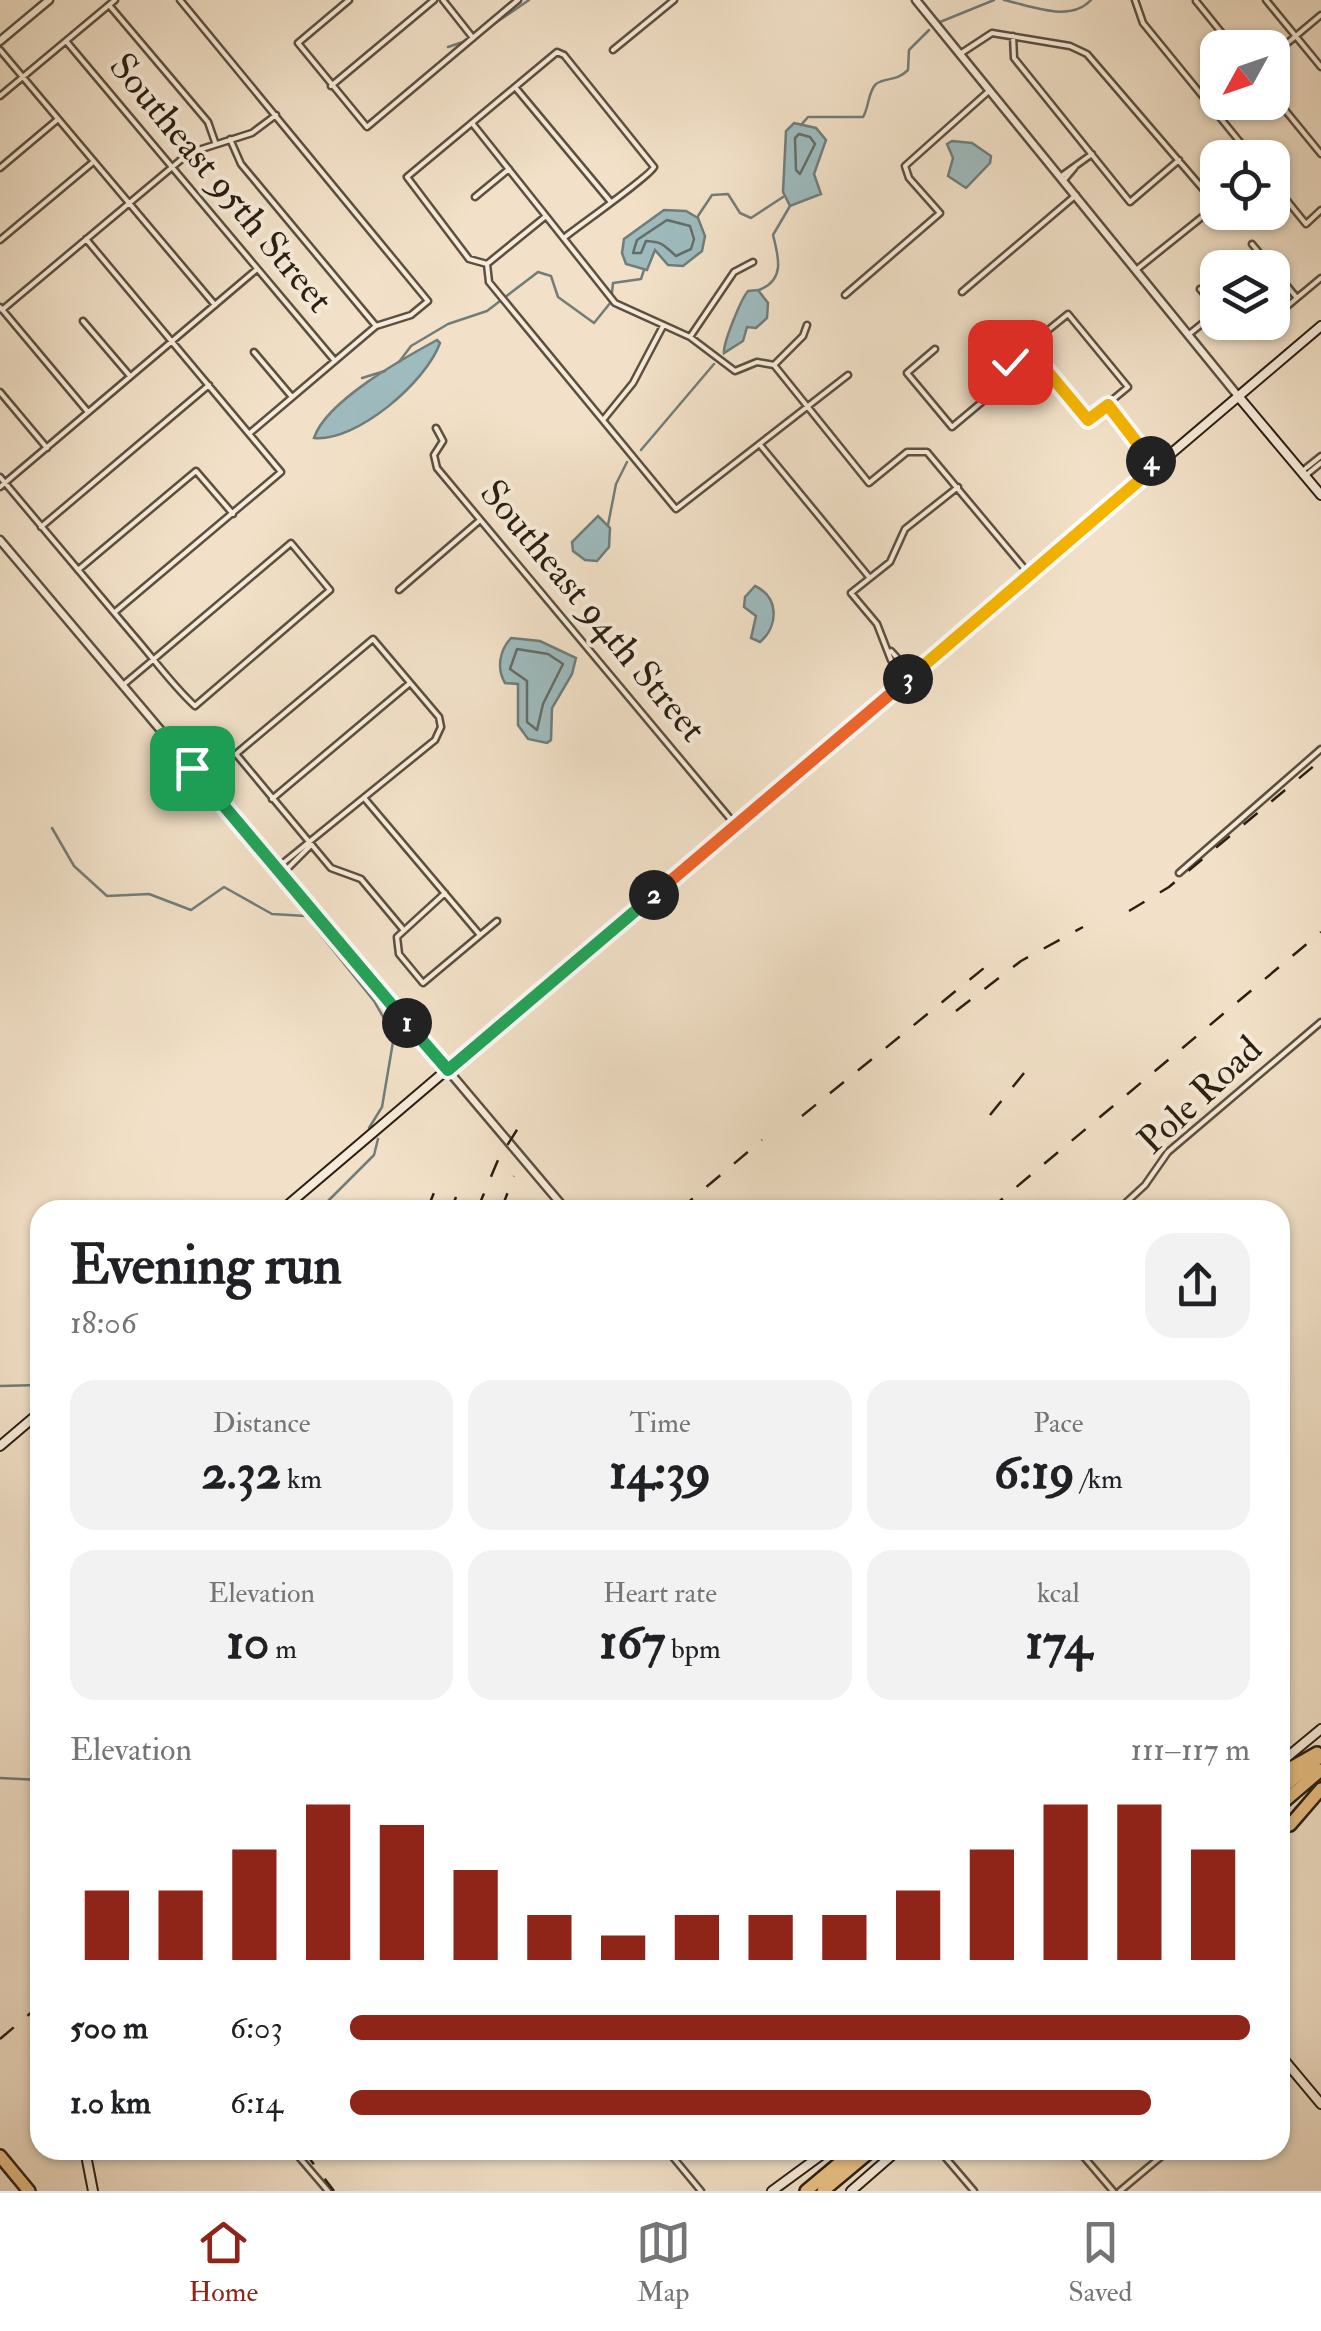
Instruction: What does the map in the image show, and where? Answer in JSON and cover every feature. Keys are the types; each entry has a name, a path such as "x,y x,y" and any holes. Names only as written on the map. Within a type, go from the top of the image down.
{"highway":[{"path":"1290,1769 1321,1754"},
{"path":"1290,1781 1321,1754"},
{"path":"1290,1796 1321,1770"},
{"path":"1290,1824 1321,1788"},
{"path":"0,2156 29,2191"},
{"path":"806,2191 843,2160"},
{"path":"824,2191 860,2160"},
{"path":"0,2166 21,2191"}],"main road":[{"path":"294,1200 1321,326"},
{"path":"1238,396 1321,496"},
{"path":"0,1446 30,1420"},
{"path":"1290,1754 1321,1730"},
{"path":"1290,1826 1321,1798"},
{"path":"1290,2067 1321,2104"},
{"path":"88,2160 93,2191"},
{"path":"772,2191 814,2160"},
{"path":"851,2191 887,2160"}],"street":[{"path":"0,41 49,0"},
{"path":"180,0 428,300 411,314 376,326 250,433"},
{"path":"349,0 298,43 367,128 518,0"},
{"path":"332,86 434,0"},
{"path":"443,0 473,38"},
{"path":"613,50 674,0"},
{"path":"1134,0 1143,23 1200,92"},
{"path":"1266,0 1321,67"},
{"path":"920,1 1238,396"},
{"path":"1196,1 1219,30"},
{"path":"0,96 112,2 204,117 216,143"},
{"path":"1290,41 1321,14"},
{"path":"960,54 987,34 1070,46 1090,56 1200,185"},
{"path":"1013,36 1014,58 1130,202 1179,160"},
{"name":"Southeast 95th Street","path":"66,41 335,361"},
{"path":"0,50 215,306"},
{"path":"487,264 470,259 406,179 554,53 564,55 654,167 650,176 610,200 565,237"},
{"path":"515,87 610,200"},
{"path":"845,295 940,213 909,178 906,166 990,90"},
{"path":"88,412 1,308 192,151 255,131 277,115"},
{"path":"1290,116 1321,154"},
{"path":"0,168 58,119"},
{"path":"1222,120 1239,140"},
{"path":"472,123 615,303 690,338 736,371 758,362 774,366 868,483 906,452 919,450 934,456 1030,574"},
{"path":"230,139 241,164 376,326"},
{"path":"1062,178 1092,154"},
{"path":"0,240 94,162"},
{"path":"475,197 509,169"},
{"path":"962,292 1076,195"},
{"path":"1290,204 1306,224 1321,210"},
{"path":"487,264 546,216"},
{"path":"1136,270 1200,219"},
{"path":"86,239 280,472 114,613"},
{"path":"1252,244 1257,250"},
{"path":"690,338 734,272 754,262"},
{"path":"487,264 489,282 676,509 848,374"},
{"path":"123,685 154,659 290,543 330,590 195,706 154,659 114,613 41,526 2,482 258,269"},
{"path":"1290,304 1321,278"},
{"path":"1290,290 1297,298"},
{"path":"935,350 907,372 952,427 989,396 1005,368 1027,347 1068,314 1128,387 1088,420 1027,347"},
{"path":"83,321 130,376"},
{"path":"774,366 786,349 803,336 807,325"},
{"path":"1188,335 1200,325"},
{"path":"603,420 633,383 664,326"},
{"path":"254,352 292,397"},
{"path":"41,526 209,385"},
{"path":"0,392 46,448"},
{"path":"1108,405 1158,465"},
{"name":"Southeast 94th Street","path":"436,428 443,440 434,455 437,468 736,826"},
{"path":"761,446 870,577"},
{"path":"1303,474 1321,460"},
{"path":"78,570 196,471 233,514"},
{"path":"910,677 891,660 877,624 851,593 890,562 906,529 958,487"},
{"path":"400,590 480,520"},
{"path":"0,540 558,1200"},
{"path":"279,871 311,844 365,799 435,740 441,726 439,716 373,638 236,754 272,799 311,844 333,870 361,879 402,928"},
{"path":"272,799 410,683"},
{"path":"1179,873 1321,749"},
{"path":"365,799 480,934"},
{"path":"445,893 396,937 398,950 423,984 497,920"},
{"name":"Pole Road","path":"1129,1200 1145,1185 1168,1152 1321,1022"},
{"path":"302,2160 328,2191"},
{"path":"675,2160 701,2191"},
{"path":"948,2160 974,2191"},
{"path":"1087,2160 1113,2191"},
{"path":"1120,2191 1157,2160"}],"water":[{"path":"794,123 816,128 826,140 814,174 821,194 790,206 783,192 786,131"},
{"path":"972,143 991,156 990,163 966,188 948,176 953,158 947,144"},
{"path":"664,210 686,211 698,218 705,236 702,251 683,266 668,265 655,250 647,270 626,264 622,253 624,239"},
{"path":"758,290 768,303 767,318 756,328 747,327 743,341 724,353 745,296 748,291"},
{"path":"437,340 440,343 420,375 388,407 350,430 314,438 321,424 349,395"},
{"path":"598,516 610,528 609,547 597,561 585,560 573,551 572,542"},
{"path":"755,586 769,597 774,612 771,628 760,642 751,638 756,616 744,607 745,597"},
{"path":"511,638 540,641 576,658 572,674 552,708 551,740 547,743 528,739 518,725 518,684 505,683 500,665"}],"waterway":[{"path":"481,33 529,0"},
{"path":"940,22 994,0"},
{"path":"1004,0 1062,12 1082,7 1091,0"},
{"path":"801,125 808,117 863,117 873,87 908,70 909,50 929,30"},
{"path":"448,47 466,41"},
{"path":"698,216 712,195 728,194 740,213 751,218 783,197"},
{"path":"759,290 776,274 778,260 773,235 790,206"},
{"path":"399,362 411,346 448,324 487,311 538,272 551,276 558,297 594,323 611,302 613,283 641,279 644,270"},
{"path":"641,450 714,364"},
{"path":"362,378 385,371"},
{"path":"608,525 616,484 627,462"},
{"path":"52,828 74,866 107,896 149,894 191,910 224,887 272,914 306,916 374,1001 394,1036 382,1107 369,1128"},
{"path":"329,1200 374,1155 378,1139"},
{"path":"0,1386 30,1385"},
{"path":"0,1778 30,1780"}],"railway":[{"path":"1129,911 1169,887 1321,760"},
{"path":"956,1011 1021,961 1083,927"},
{"path":"1001,1200 1321,932"},
{"path":"802,1116 984,968"},
{"path":"990,1115 1033,1062"},
{"path":"481,1200 498,1160 520,1125"},
{"path":"691,1200 762,1140"},
{"path":"505,1200 514,1176"},
{"path":"431,1200 440,1178"},
{"path":"0,2039 30,2014"},
{"path":"311,2160 334,2191"}],"route":[{"path":"192,768 448,1070 1156,466 1108,405 1088,420 1027,347 1010,362"}]}
